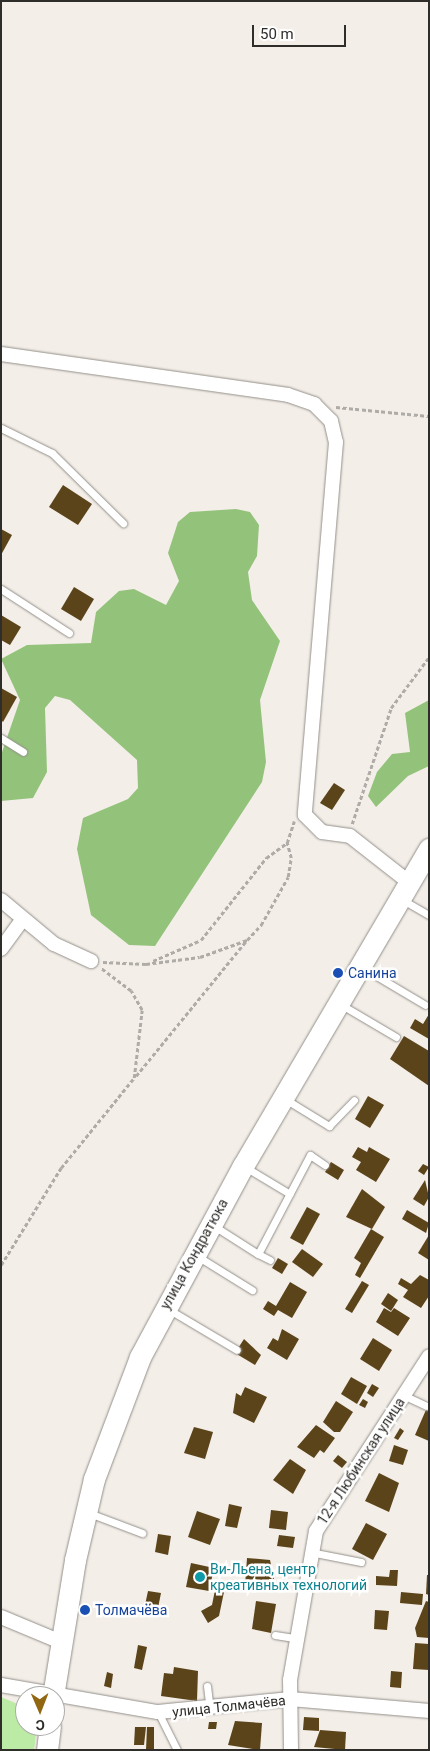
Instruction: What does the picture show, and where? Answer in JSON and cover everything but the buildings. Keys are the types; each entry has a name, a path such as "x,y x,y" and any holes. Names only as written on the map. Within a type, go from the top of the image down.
{"main road":[{"name":"улица Кондратюка","path":"54,1686 86,1512 124,1393 164,1307 243,1166 429,849"},
{"path":"47,1750 49,1736"}],"street":[{"path":"1,354 174,376 288,395 314,404 331,421 336,442 305,815 322,832 350,836 405,890"},
{"path":"1,900 54,944 91,961"},
{"path":"1,949 23,919"},
{"name":"12-я Любинская улица","path":"291,1750 290,1699 300,1639 310,1552 322,1515 429,1356"},
{"path":"1,1617 61,1642"},
{"name":"улица Толмачёва","path":"1,1685 15,1688"},
{"name":"улица Толмачёва","path":"65,1697 158,1712 210,1710 290,1699 429,1711"}],"lane":[{"path":"1,428 52,453 123,523"},
{"path":"1,589 69,633"},
{"path":"1,738 23,752"},
{"path":"405,890 429,916"},
{"path":"360,967 425,1005"},
{"path":"338,1003 396,1037"},
{"path":"283,1097 329,1126 354,1100"},
{"path":"258,1254 310,1156 325,1165"},
{"path":"243,1166 290,1194"},
{"path":"211,1224 270,1260"},
{"path":"194,1254 252,1290"},
{"path":"164,1307 237,1350"},
{"path":"403,1395 427,1406"},
{"path":"86,1512 142,1533"},
{"path":"310,1552 361,1562"},
{"path":"275,1635 300,1639"},
{"path":"207,1686 210,1710"},
{"path":"158,1712 177,1750"}],"path":[{"path":"314,404 429,416"},
{"path":"350,836 357,801 391,708 429,657"},
{"path":"1,1265 61,1168 247,940 262,925 288,877 291,858 287,843 290,827 305,815"},
{"path":"146,964 201,940 266,858 287,843"},
{"path":"91,961 146,964 200,957 247,940"},
{"path":"91,961 131,990 142,1010 134,1078"}],"green space":[{"path":"236,509 250,512 259,525 257,556 248,572 252,600 280,641 260,700 266,762 262,782 155,946 129,945 91,915 77,849 83,818 128,799 138,788 137,760 70,700 55,696 45,708 47,772 33,798 1,801 1,755 20,700 1,659 27,645 91,643 96,612 119,591 134,589 166,605 179,581 168,553 178,522 190,512"},
{"path":"429,700 429,766 408,776 376,807 368,796 377,772 392,754 410,752 405,713"},
{"path":"1,1697 15,1703 15,1736 36,1736 34,1750 1,1750"}],"place":[{"name":"Санина","path":"338,973"},
{"name":"Ви-Льена, центр креативных технологий","path":"200,1577"},
{"name":"Толмачёва","path":"85,1610"}]}
